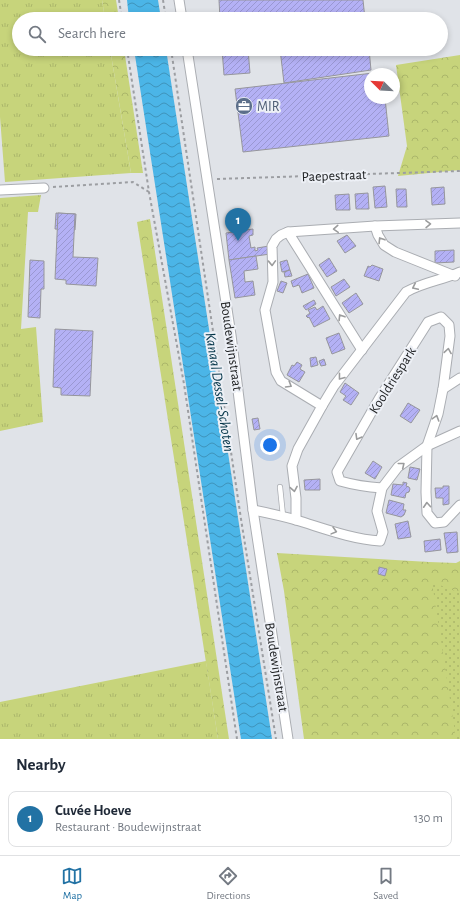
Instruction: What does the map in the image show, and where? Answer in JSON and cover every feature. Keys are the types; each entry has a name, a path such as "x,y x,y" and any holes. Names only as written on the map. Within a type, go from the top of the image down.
{"street":[{"path":"180,0 181,12"},
{"name":"Boudewijnstraat","path":"188,56 231,335 253,510 288,739"},
{"path":"0,190 44,188"},
{"path":"322,406 282,381 276,372 265,310 273,282 272,246 276,239 288,232 375,226 460,223"},
{"path":"375,226 384,245 395,252 457,275"},
{"path":"288,232 362,350"},
{"path":"296,520 296,498 292,466 298,449 334,386 406,292 415,286 457,275"},
{"name":"Kooldriespark","path":"382,488 368,487 340,481 336,472 379,399 428,322 441,317 449,326 450,336 438,414 427,446 426,492 428,513 435,523 444,522 460,504"},
{"path":"443,389 460,378"},
{"path":"253,510 282,516 370,541 380,541 383,532 377,511 382,488 398,467 427,446 460,431"}],"lane":[{"path":"280,487 282,516"}],"path":[{"path":"119,0 121,12"},
{"path":"163,0 165,12"},
{"path":"128,56 149,192 184,384 237,739"},
{"path":"172,56 241,519 276,739"},
{"name":"Paepestraat","path":"208,179 460,171"},
{"path":"44,188 133,182 149,192"}],"green space":[{"path":"0,0 102,0 104,12 12,12 12,56 111,56 131,173 5,182 0,117"},
{"path":"102,0 116,0 118,12 104,12"},
{"path":"460,55 460,170 398,176 407,146 400,94 400,68 396,68 396,65"},
{"path":"111,56 125,56 143,173 131,173"},
{"path":"41,195 38,212 28,212 21,329 36,327 43,422 0,431 0,198"},
{"path":"150,219 229,739 218,739 137,222"},
{"path":"277,553 429,562 456,563 460,561 460,739 304,739 284,591"},
{"path":"432,582 460,593 460,739 456,739"},
{"path":"206,661 218,739 0,739 0,702"}],"water":[{"path":"127,0 158,0 160,12 128,12"},
{"path":"135,56 167,56 272,739 241,739"}],"building":[{"path":"219,0 363,0 364,12 220,12"},
{"path":"223,56 249,56 250,73 224,75"},
{"path":"281,56 370,56 371,68 364,68 364,71 284,83"},
{"path":"364,74 364,104 386,104 389,136 243,152 235,89"},
{"path":"385,186 387,207 375,208 373,187"},
{"path":"444,187 445,204 432,205 431,188"},
{"path":"396,189 406,189 407,207 397,207"},
{"path":"368,193 369,209 356,209 355,194"},
{"path":"349,194 350,210 336,210 335,195"},
{"path":"56,213 76,214 75,230 55,229"},
{"path":"58,213 75,214 73,257 98,258 96,286 66,284 66,280 55,279"},
{"path":"253,229 253,235 249,236 251,248 255,247 255,251 258,250 257,248 269,246 270,254 229,260 226,233"},
{"path":"347,235 356,246 345,253 337,241"},
{"path":"454,250 454,262 435,263 435,251"},
{"path":"256,256 258,269 244,271 245,282 253,281 255,295 235,298 229,260"},
{"path":"329,258 337,271 327,277 319,265"},
{"path":"30,260 44,261 44,289 41,289 40,318 28,317"},
{"path":"287,260 290,270 282,272 280,262"},
{"path":"372,265 383,269 379,281 364,276 368,266 370,267"},
{"path":"290,270 292,276 285,277 284,272"},
{"path":"308,274 314,288 302,293 299,285 293,287 291,281"},
{"path":"344,279 350,287 336,296 331,287"},
{"path":"281,281 287,283 283,293 277,291"},
{"path":"356,293 363,304 349,313 342,303"},
{"path":"314,300 316,304 306,310 303,306"},
{"path":"323,306 330,319 314,327 309,317 308,318 306,316 310,313 308,310 315,307 317,310"},
{"path":"55,329 93,331 90,396 61,395 61,388 53,387"},
{"path":"339,333 345,349 332,354 326,338"},
{"path":"316,357 318,365 311,367 310,358"},
{"path":"324,359 326,365 321,366 319,361"},
{"path":"297,362 302,365 300,369 305,372 299,382 287,375 292,365 294,366"},
{"path":"345,383 359,393 351,405 343,400 346,396 340,392"},
{"path":"408,403 420,410 411,423 400,416"},
{"path":"258,418 260,429 254,430 252,419"},
{"path":"373,461 382,467 375,479 365,473"},
{"path":"410,467 420,469 417,480 408,478"},
{"path":"320,479 320,490 305,490 304,480"},
{"path":"403,482 407,483 406,486 410,489 409,492 406,493 405,498 391,495 393,484 403,485"},
{"path":"443,486 449,486 449,504 443,505 443,498 436,498 435,488 443,488"},
{"path":"389,500 404,504 403,510 406,510 404,515 401,517 386,513"},
{"path":"408,521 411,537 398,539 395,524"},
{"path":"457,532 458,552 447,553 444,533"},
{"path":"440,539 441,550 425,552 424,541"},
{"path":"379,567 387,569 385,576 378,574"}],"place":[{"name":"MIR","path":"244,106"},
{"name":"Cuvée Hoeve","path":"238,241"}],"water label":[{"name":"Kanaal Dessel-Schoten","path":"220,392"}]}
